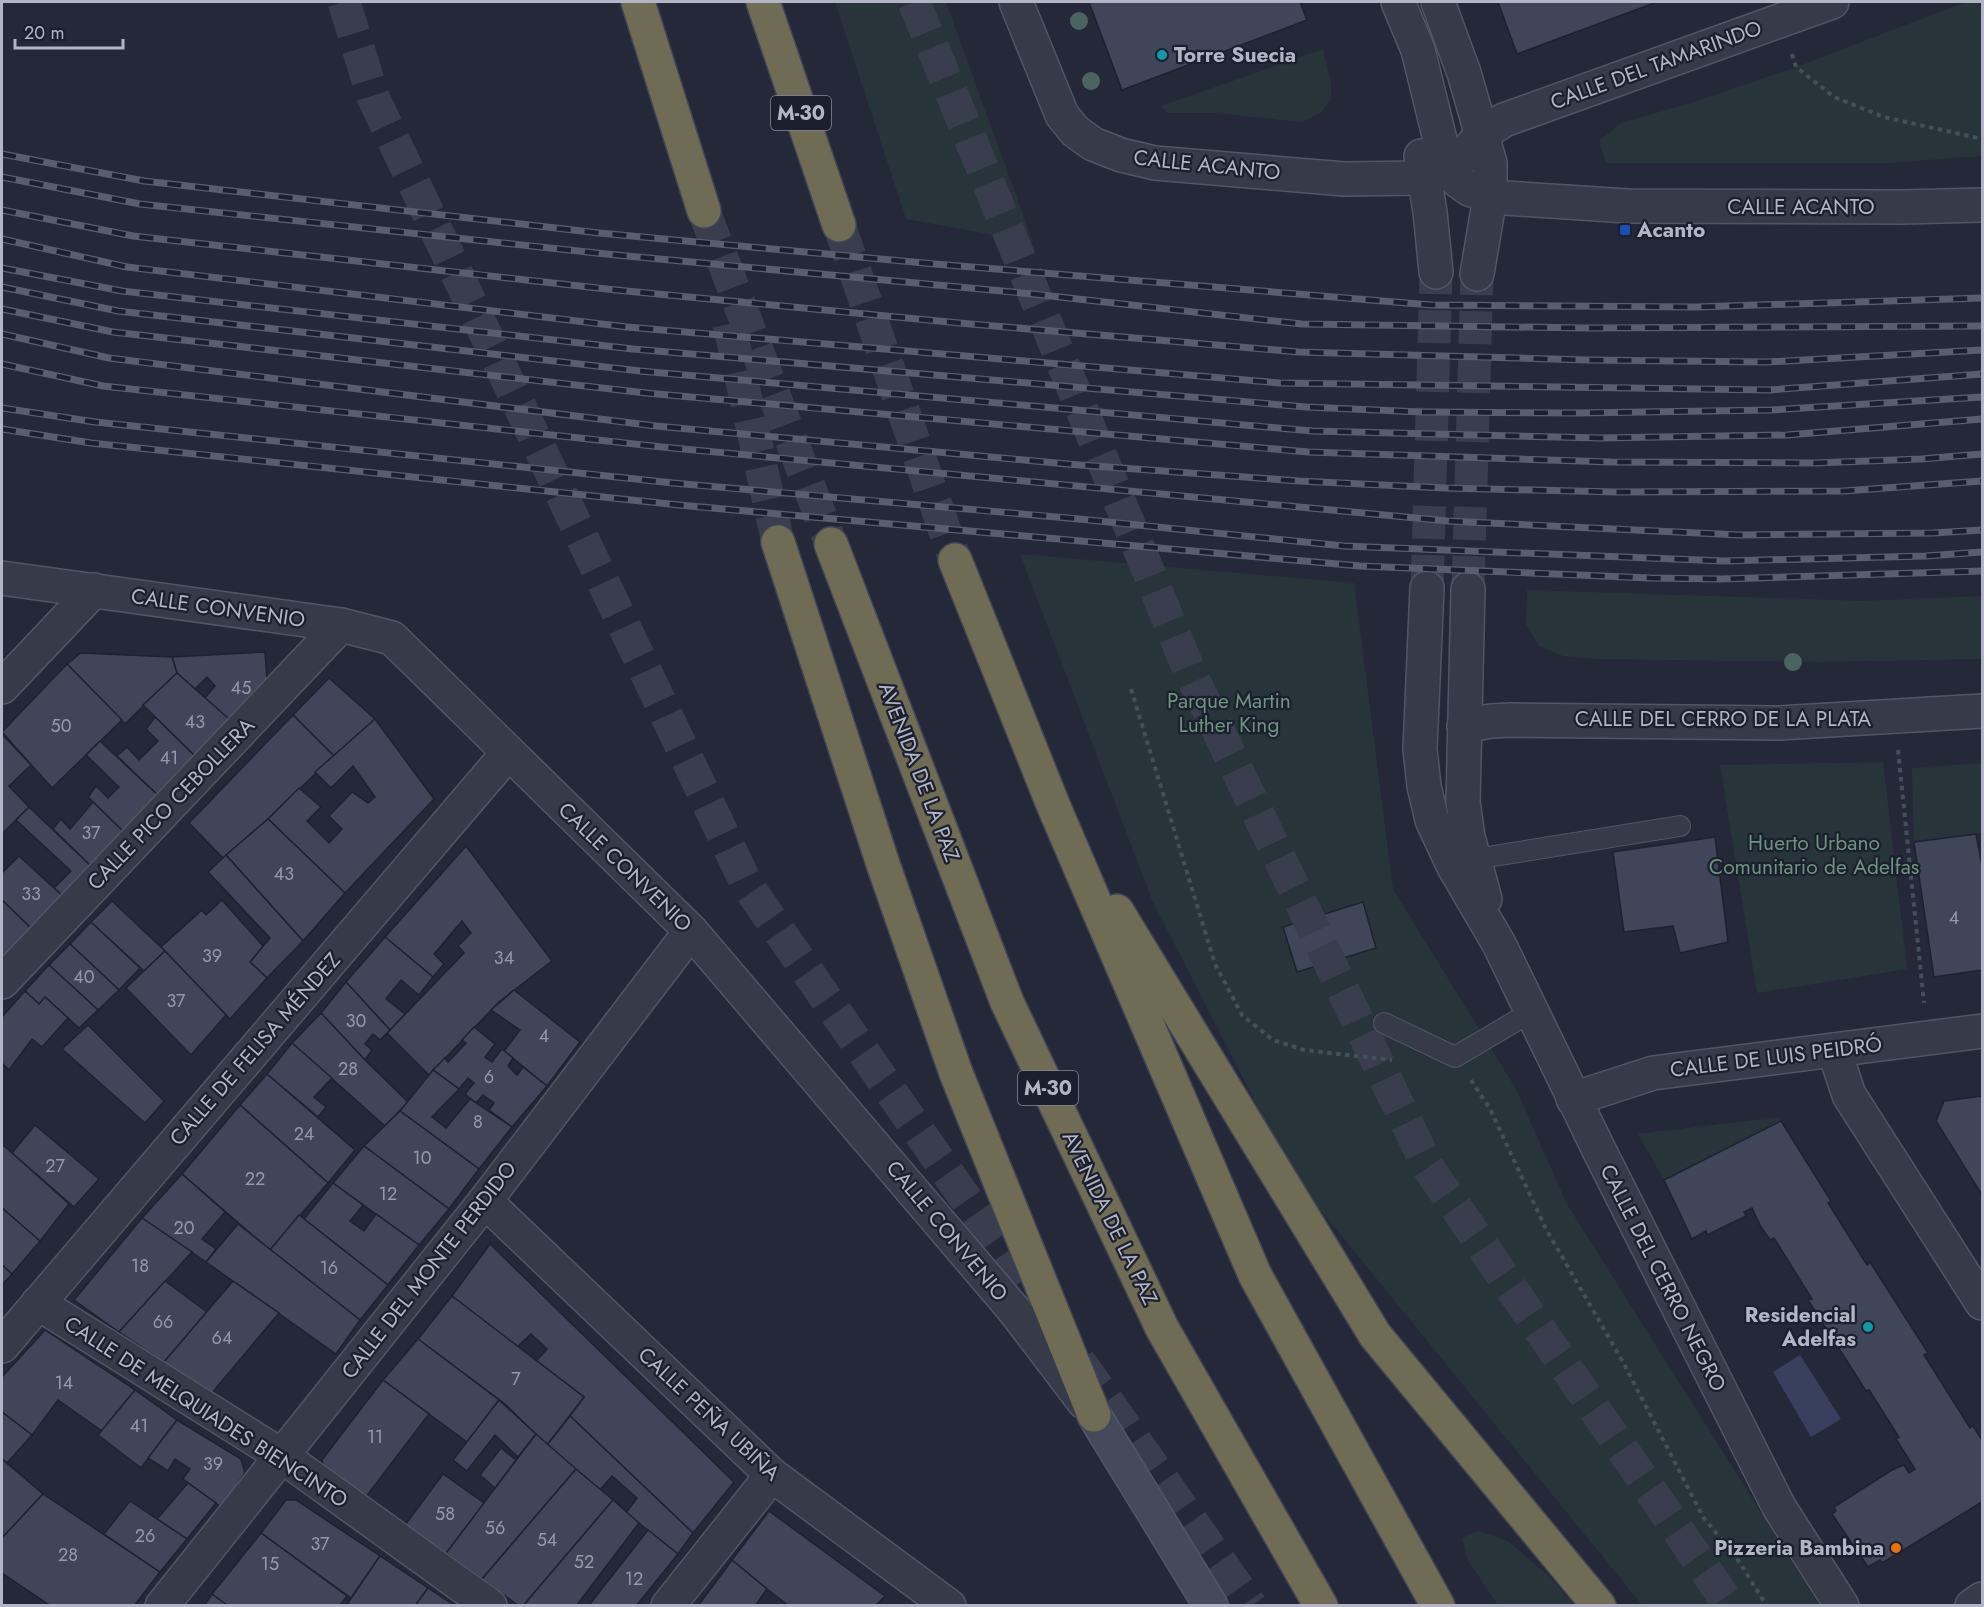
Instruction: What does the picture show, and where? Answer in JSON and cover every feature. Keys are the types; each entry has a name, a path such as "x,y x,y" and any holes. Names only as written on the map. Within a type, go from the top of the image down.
{"highway":[{"path":"626,2 656,54"},
{"path":"638,2 704,211"},
{"name":"M-30","path":"763,2 839,225"},
{"path":"778,542 883,864 956,1073 1094,1415"},
{"name":"AVENIDA DE LA PAZ","path":"831,544 1007,1002 1162,1328 1321,1605"},
{"path":"955,560 1054,807 1255,1275 1434,1601"},
{"path":"1054,807 1375,1335 1599,1605"}],"main road":[{"path":"1094,1415 1211,1605"}],"street":[{"name":"CALLE ACANTO","path":"1016,2 1062,115 1075,131 1094,144 1121,155 1155,163 1344,179 1437,173 1490,197 1627,206 1983,205"},
{"path":"1379,2 1399,56 1417,127 1437,173 1430,212 1436,272"},
{"name":"CALLE ACANTO","path":"1398,2 1418,50 1435,114 1444,156 1437,173"},
{"path":"1438,2 1464,73 1490,163 1490,197 1478,274"},
{"name":"CALLE DEL TAMARINDO","path":"1482,134 1504,120 1832,2"},
{"path":"1435,114 1445,126 1455,133 1482,134"},
{"path":"1437,173 1460,160 1482,134"},
{"name":"CALLE CONVENIO","path":"2,578 341,625 392,638 691,931 1014,1310 1094,1415"},
{"name":"CALLE DEL CERRO NEGRO","path":"1427,588 1420,749 1424,786 1432,820 1454,867 1499,944 1573,1099 1779,1507 1842,1605"},
{"name":"CALLE DEL CERRO NEGRO","path":"1468,589 1463,802 1468,837 1499,944"},
{"path":"2,687 94,590"},
{"name":"CALLE PICO CEBOLLERA","path":"2,982 341,625"},
{"name":"CALLE DEL CERRO DE LA PLATA","path":"1464,726 1511,720 1770,723 1983,711"},
{"name":"CALLE DE FELISA MÉNDEZ","path":"2,1346 508,753"},
{"name":"CALLE DEL MONTE PERDIDO","path":"162,1605 485,1201 691,931"},
{"name":"CALLE DE LUIS PEIDRÓ","path":"1573,1099 1653,1073 1983,1031"},
{"path":"1834,1050 1849,1095 1983,1304"},
{"name":"CALLE PEÑA UBIÑA","path":"485,1201 772,1475 930,1601"},
{"name":"CALLE DE MELQUIADES BIENCINTO","path":"38,1303 282,1455 490,1605"},
{"path":"668,1605 772,1475"},
{"path":"1972,1605 1983,1599"}],"lane":[{"path":"1474,859 1680,826"},
{"path":"1384,1023 1455,1057 1531,1012"}],"path":[{"path":"1792,53 1796,67 1834,97 1884,117 1983,139"},
{"path":"1131,689 1215,964 1242,1015 1273,1040 1304,1050 1415,1062 1455,1057 1490,1109 1546,1229 1623,1362 1703,1517 1736,1557 1767,1605"},
{"path":"1894,717 1928,1038"}],"green space":[{"path":"835,2 946,2 1033,242 906,219"},
{"path":"1966,2 1982,2 1982,156 1888,163 1606,163 1599,141 1621,123 1694,102 1796,67"},
{"path":"1323,49 1331,82 1331,99 1321,113 1301,122 1217,113 1168,113 1161,106"},
{"name":"Parque Martin Luther King","path":"1020,554 1354,583 1393,889 1516,1089 1567,1204 1819,1605 1642,1605 1293,1176 1152,900"},
{"path":"1527,590 1863,601 1982,596 1982,659 1821,662 1597,659 1563,656 1539,646 1526,624"},
{"name":"Huerto Urbano Comunitario de Adelfas","path":"1883,762 1907,969 1757,993 1720,765"},
{"path":"1982,763 1982,833 1914,842 1912,768"},
{"path":"1779,1117 1781,1121 1664,1180 1638,1134"},
{"path":"1479,1531 1508,1541 1549,1576 1574,1605 1498,1605 1467,1559 1462,1538"}],"water":[{"path":"1800,1355 1841,1419 1811,1437 1773,1372"}],"building":[{"name":"Torre Suecia","path":"1089,2 1300,2 1307,20 1122,90"},
{"path":"1498,2 1657,2 1517,54"},
{"path":"265,652 268,694 237,726 204,699 215,686 207,677 195,689 177,673 172,657"},
{"path":"81,653 172,657 177,673 125,724 67,664"},
{"path":"67,664 122,720 52,788 2,732"},
{"path":"177,673 237,726 201,762 143,705"},
{"path":"329,678 375,719 334,756 293,715"},
{"path":"293,715 334,756 223,858 189,823"},
{"path":"155,717 201,762 164,801 117,756 127,747 139,760 158,741 146,729"},
{"path":"375,719 434,799 345,893 268,819 299,788 321,807 307,821 329,843 342,829 329,816 352,792 368,803 375,797 353,766 331,788 315,772"},
{"path":"2,734 31,765 9,786 29,807 2,834"},
{"path":"100,741 164,801 130,838 88,797 96,786 108,798 119,787 86,755"},
{"path":"93,802 130,838 96,871 53,829 61,819 70,829"},
{"path":"29,807 96,871 68,901 54,888 71,871 16,820"},
{"path":"268,819 345,893 303,941 226,855"},
{"path":"1976,834 1982,866 1982,970 1934,977 1914,842"},
{"path":"1715,837 1728,942 1680,953 1673,926 1624,932 1613,852"},
{"path":"466,846 552,961 499,1002 429,1075 387,1033 464,953 458,946 471,933 462,921 434,954 444,964 433,977 385,937"},
{"path":"226,855 303,941 267,978 250,962 270,938 208,872"},
{"path":"19,856 68,901 36,933 2,900 2,873"},
{"path":"2,900 36,933 2,967"},
{"path":"222,900 263,946 250,962 267,978 230,1019 161,947 202,910 206,915"},
{"path":"112,901 165,951 144,971 91,922"},
{"path":"1363,902 1376,948 1297,972 1283,927"},
{"path":"91,922 140,968 119,990 70,944"},
{"path":"385,937 433,977 419,995 401,980 386,999 405,1014 390,1030 346,982"},
{"path":"70,944 119,990 98,1010 49,965"},
{"path":"165,951 226,1015 191,1055 126,988"},
{"path":"49,965 98,1010 79,1028 45,997 39,1004 25,991"},
{"path":"346,982 390,1030 380,1040 373,1034 365,1044 372,1050 365,1060 321,1013"},
{"path":"514,990 580,1042 547,1086 504,1051 520,1030 491,1010"},
{"path":"25,991 39,1004 45,997 68,1018 42,1047 32,1039 9,1070 2,1063 2,1017"},
{"path":"321,1013 408,1102 385,1126 292,1043"},
{"path":"88,1025 164,1101 145,1123 62,1049"},
{"path":"474,1027 495,1044 485,1057 492,1062 502,1049 513,1058 508,1066 517,1075 523,1067 547,1086 512,1127 489,1110 494,1103 483,1095 476,1103 465,1094 474,1083 468,1078 459,1089 433,1070 445,1058 448,1062 466,1043 462,1040"},
{"path":"292,1043 332,1078 314,1097 326,1107 318,1117 267,1074"},
{"path":"433,1070 459,1089 432,1117 446,1128 470,1099 512,1127 479,1169 400,1111"},
{"path":"267,1074 355,1150 328,1183 240,1105"},
{"path":"1982,1096 1982,1195 1936,1121 1944,1101"},
{"path":"240,1105 328,1183 270,1250 182,1174"},
{"path":"400,1111 479,1169 449,1209 364,1146"},
{"name":"Residencial Adelfas","path":"1781,1121 1831,1201 1828,1203 1867,1265 1870,1262 1928,1353 1924,1355 1970,1428 1973,1426 1982,1440 1982,1502 1882,1563 1880,1560 1868,1567 1832,1514 1836,1511 1834,1507 1892,1470 1904,1465 1909,1473 1915,1469 1896,1439 1899,1437 1869,1390 1866,1391 1808,1300 1812,1299 1774,1238 1770,1240 1752,1208 1744,1212 1746,1216 1707,1235 1706,1231 1692,1239 1664,1180"},
{"path":"35,1125 99,1179 74,1207 12,1153"},
{"path":"2,1144 69,1204 40,1241 2,1208"},
{"path":"364,1146 449,1209 419,1245 333,1183"},
{"path":"182,1174 225,1212 202,1239 216,1249 206,1262 142,1218"},
{"path":"333,1183 363,1205 350,1221 364,1231 376,1214 419,1245 388,1285 304,1219"},
{"path":"2,1208 40,1241 12,1274 2,1265"},
{"path":"299,1215 388,1285 360,1320 270,1250"},
{"path":"142,1218 192,1252 119,1332 74,1300"},
{"path":"238,1224 360,1320 336,1354 206,1262"},
{"path":"490,1244 734,1482 693,1533 570,1416 584,1397 536,1361 547,1349 531,1334 517,1347 452,1296"},
{"path":"2,1265 12,1274 2,1285"},
{"path":"165,1281 207,1312 164,1362 119,1332"},
{"path":"233,1281 279,1313 211,1394 164,1362"},
{"path":"452,1296 584,1397 547,1445 505,1404 418,1339"},
{"path":"45,1330 135,1390 102,1431 58,1400 32,1435 2,1412 2,1377"},
{"path":"418,1339 499,1400 467,1442 383,1380"},
{"path":"383,1380 429,1414 365,1498 324,1469 322,1460"},
{"path":"135,1390 177,1420 141,1468 98,1435"},
{"path":"499,1400 536,1434 518,1457 495,1435 467,1471 453,1460"},
{"path":"2,1412 32,1435 7,1463 2,1459"},
{"path":"570,1416 693,1533 678,1554 626,1513 637,1498 612,1476 600,1490 547,1445"},
{"path":"177,1420 241,1459 245,1473 221,1507 183,1479 190,1469 175,1459 168,1471 148,1458"},
{"path":"536,1434 576,1469 482,1579 446,1553"},
{"path":"501,1448 516,1460 495,1488 480,1475"},
{"path":"2,1459 43,1494 2,1538"},
{"path":"576,1469 613,1500 523,1606 519,1606 482,1579"},
{"path":"443,1474 484,1503 446,1553 405,1525"},
{"path":"188,1483 216,1503 187,1539 157,1519"},
{"path":"43,1494 160,1572 134,1606 51,1606 2,1573 2,1538"},
{"path":"286,1500 296,1500 380,1556 351,1598 261,1533"},
{"path":"613,1500 639,1523 576,1606 523,1606"},
{"path":"130,1501 187,1539 160,1572 104,1534"},
{"path":"769,1511 885,1596 875,1606 789,1606 732,1560"},
{"path":"648,1530 678,1554 636,1606 592,1606 590,1604"},
{"path":"261,1533 347,1596 339,1606 228,1606 212,1594"},
{"path":"380,1556 428,1588 415,1606 352,1606 348,1603"},
{"path":"732,1560 767,1589 755,1606 698,1606"},
{"path":"428,1588 455,1606 415,1606"},
{"path":"212,1594 228,1606 204,1606"}],"tunnel":[{"path":"344,2 373,97 747,885 1046,1314"},
{"path":"914,2 1189,670 1428,1167 1730,1606"},
{"path":"704,211 831,544"},
{"path":"839,225 955,560"},
{"path":"1427,588 1436,272"},
{"path":"1468,589 1477,274"},
{"path":"729,324 778,542"},
{"path":"1079,1361 1251,1606"}],"railway":[{"path":"2,154 144,181 599,233 935,264 1431,305 1696,307 1982,298"},
{"path":"2,177 140,204 606,254 1033,294 1302,324 1587,328 1982,326"},
{"path":"2,210 133,236 616,290 959,323 1298,352 1588,360 1767,362 1982,350"},
{"path":"2,239 127,267 627,327 1280,383 1769,390 1982,374"},
{"path":"2,268 122,291 633,349 1306,407 1422,412 1579,413 1771,410 1982,397"},
{"path":"2,287 118,311 640,371 1312,431 1600,438 1787,435 1982,419"},
{"path":"2,309 113,332 646,393 1308,452 1611,462 1814,463 1982,454"},
{"path":"2,334 109,358 656,426 1067,464 1299,481 1445,488 1616,492 1844,491 1982,481"},
{"path":"2,364 103,386 662,447 1448,521 1740,535 1933,533 1982,530"},
{"path":"2,408 95,422 673,483 1079,519 1344,546 1724,561 1926,556 1982,552"},
{"path":"2,429 91,443 679,505 1360,566 1721,579 1982,571"}],"place":[{"name":"Torre Suecia","path":"1162,55"},
{"name":"Acanto","path":"1625,230"},
{"name":"Residencial Adelfas","path":"1868,1327"},
{"name":"Pizzeria Bambina","path":"1896,1548"}]}
